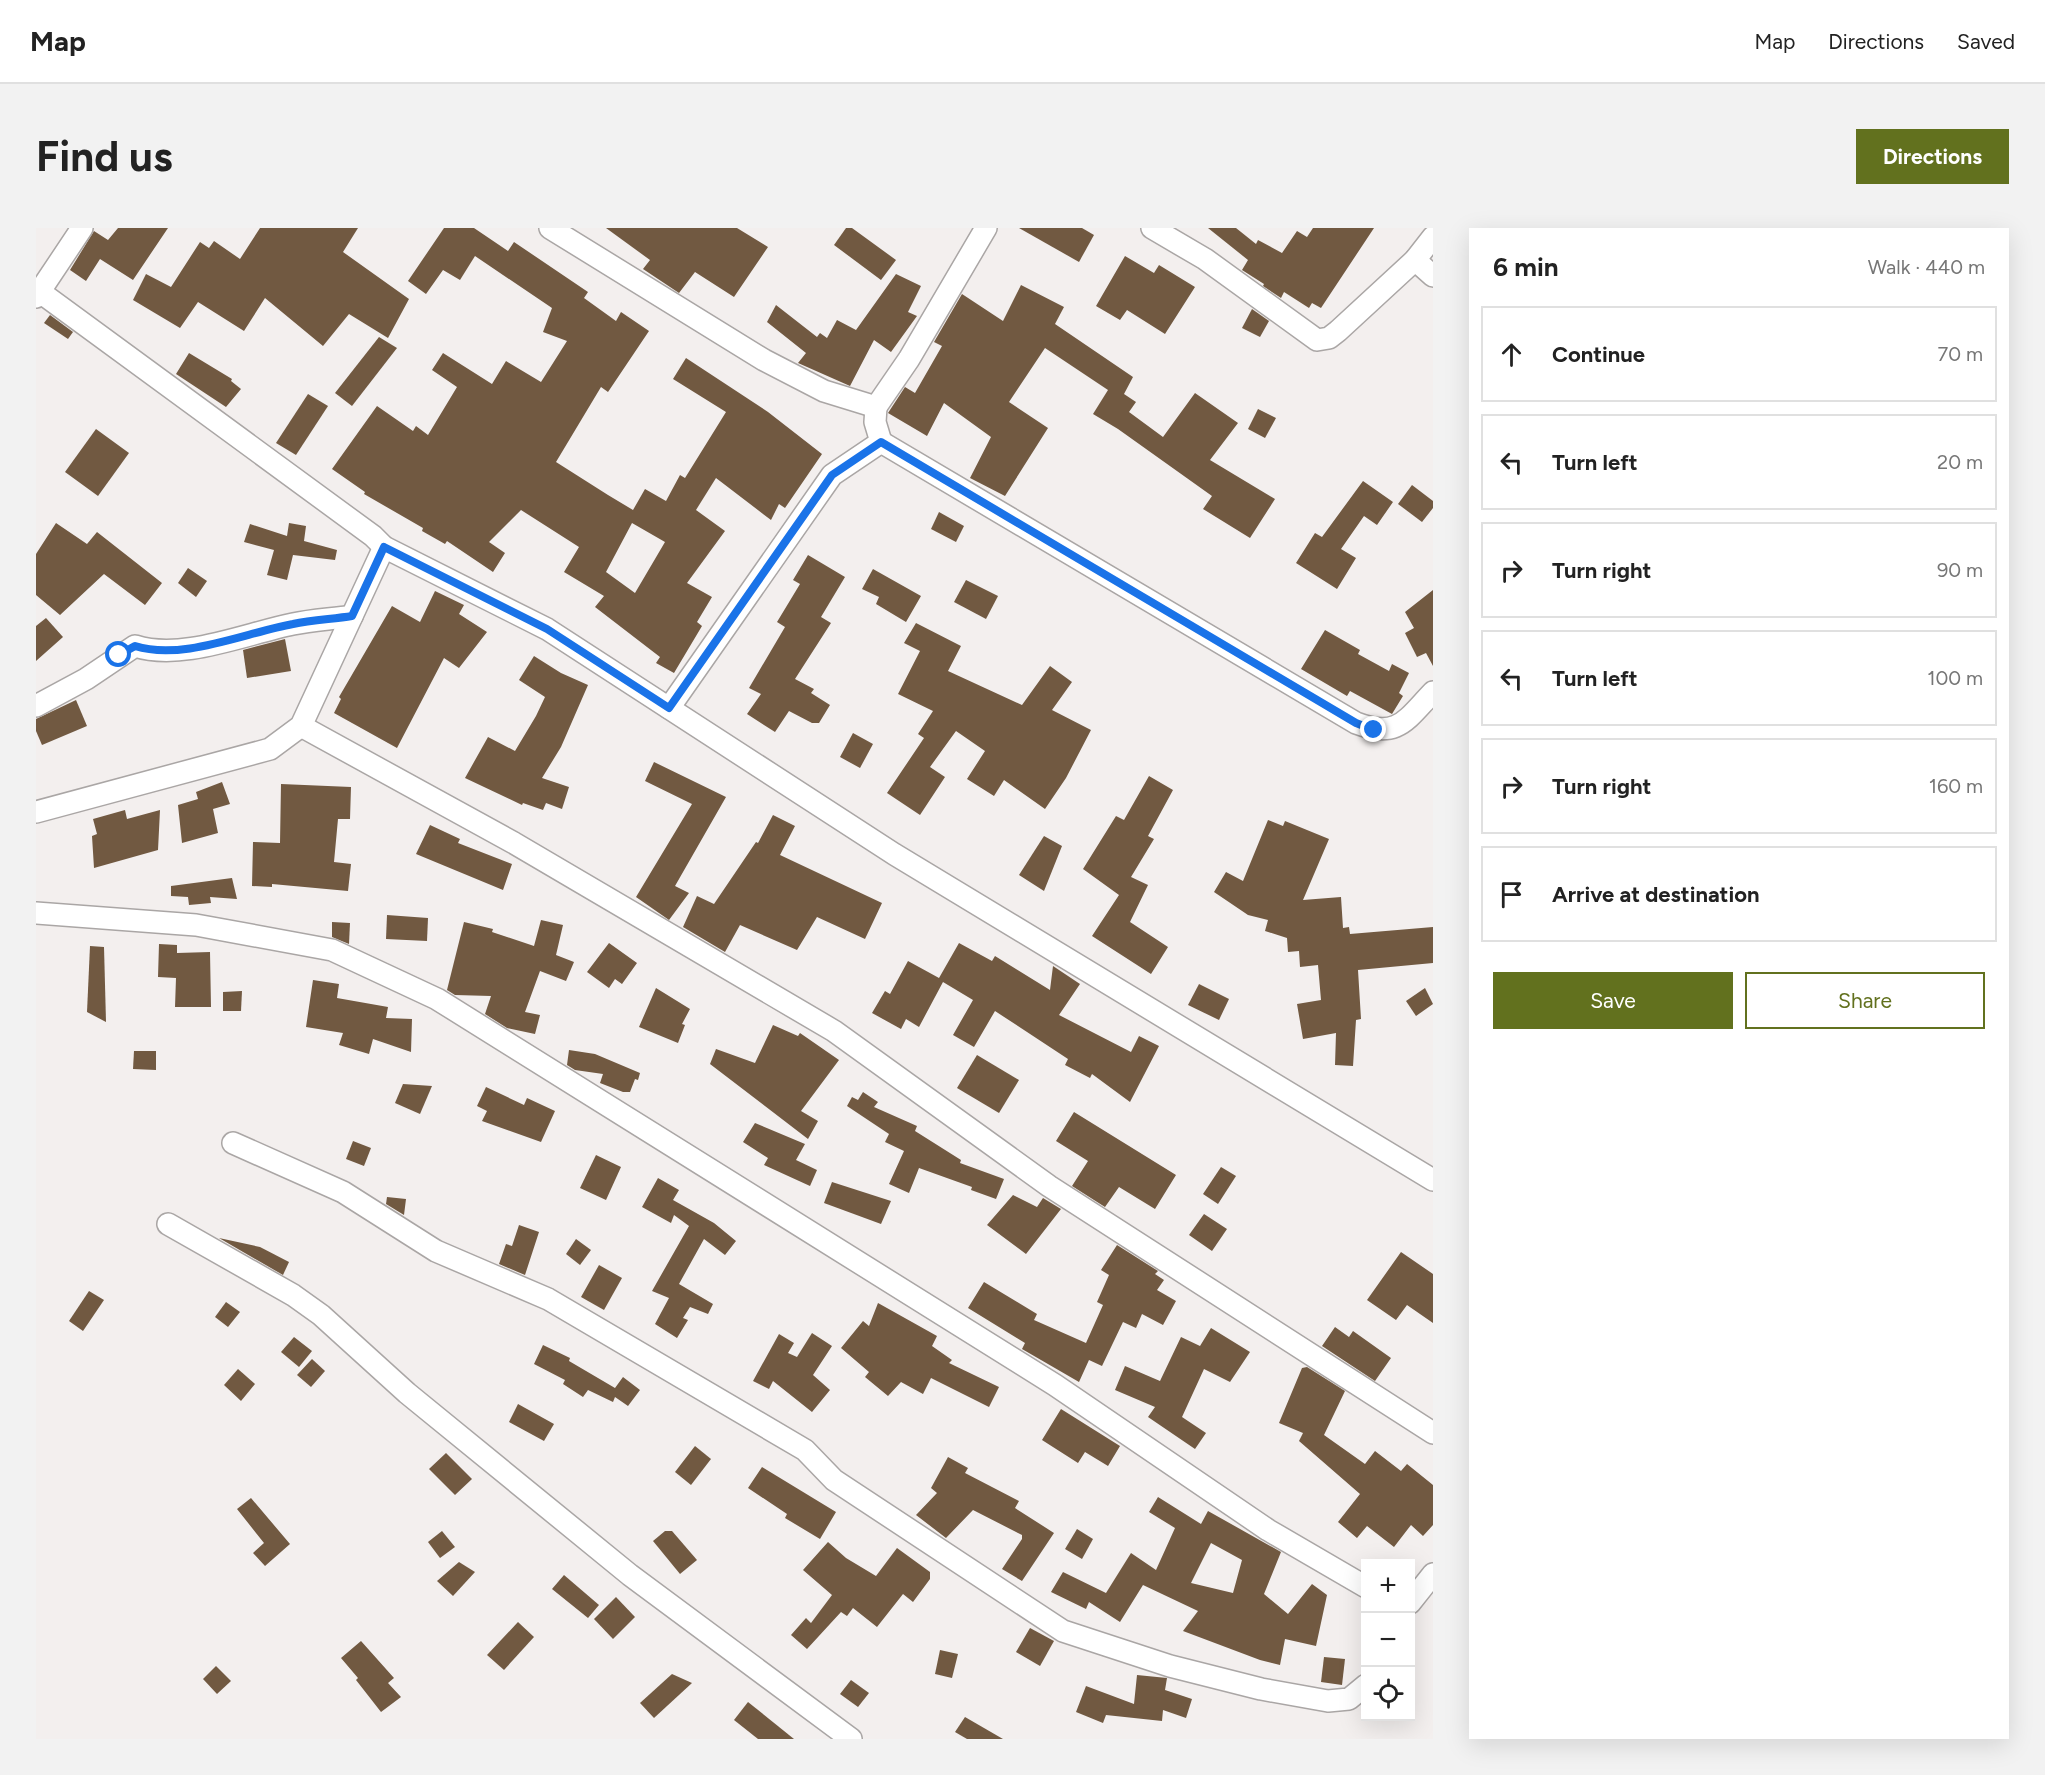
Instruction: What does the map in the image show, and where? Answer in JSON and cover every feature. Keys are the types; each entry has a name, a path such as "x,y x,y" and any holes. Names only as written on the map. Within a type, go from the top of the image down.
{"street":[{"path":"82,228 37,293 384,547 547,629 894,854 1433,1180"},
{"path":"549,228 764,360 824,391 876,407"},
{"path":"986,228 909,359 876,407 875,422 881,442 1356,723 1374,730 1389,730 1402,725 1433,692"},
{"path":"1152,228 1205,259 1317,340 1329,338 1415,260 1433,237"},
{"path":"1415,260 1433,276"},
{"path":"669,708 832,475 881,442"},
{"path":"36,812 270,748 301,726 384,547"},
{"path":"36,706 86,680 135,646 149,651 176,651 295,623 352,616"},
{"path":"301,726 514,843 834,1031 1049,1186 1433,1433"},
{"path":"36,914 196,925 332,950 437,999 1055,1384 1268,1530 1361,1585"},
{"path":"233,1143 343,1192 436,1251 548,1299 795,1444 805,1450 834,1480 1063,1631 1170,1666 1261,1689 1328,1701 1349,1699 1361,1688"},
{"path":"168,1224 293,1295 321,1315 407,1393 630,1575 850,1739"},
{"path":"1415,1597 1433,1574"}],"building":[{"path":"118,228 168,228 133,280 100,259 86,281 70,270 94,231 108,240"},
{"path":"260,228 358,228 343,252 409,299 388,338 349,314 323,346 265,298 244,331 198,302 180,328 133,300 146,274 171,287 200,242 209,248 214,241 240,259"},
{"path":"444,228 474,228 508,251 514,242 588,292 584,298 616,321 621,312 649,331 608,392 601,387 556,462 633,510 645,489 666,501 680,475 685,478 726,412 673,379 686,358 768,412 822,454 785,508 779,504 771,520 716,478 696,510 725,531 687,583 712,597 697,622 702,626 674,673 656,663 660,657 595,607 604,596 564,572 579,547 521,510 489,542 505,553 493,572 447,541 445,544 422,531 423,528 364,494 365,492 332,469 377,406 413,431 416,426 428,435 457,387 432,370 443,353 492,384 506,361 541,382 567,341 543,332 552,308 475,256 460,280 443,270 426,294 408,281","holes":["632,523 665,542 635,593 606,572"]},
{"path":"606,228 737,228 768,247 734,297 695,272 679,293 643,269 650,260"},
{"path":"846,228 852,228 896,260 881,280 834,245"},
{"path":"1019,228 1082,228 1094,235 1079,262"},
{"path":"1208,228 1236,228 1256,244 1258,240 1282,253 1297,231 1307,237 1313,228 1374,228 1321,308 1312,303 1309,308 1284,292 1281,298 1242,270 1248,260"},
{"path":"1125,256 1154,273 1159,265 1195,287 1165,334 1127,310 1120,320 1096,306"},
{"path":"896,274 921,286 908,312 917,316 891,352 874,340 850,386 798,363 806,353 767,322 776,305 817,337 820,333 827,338 837,320 856,330"},
{"path":"1021,285 1064,307 1055,324 1133,377 1124,394 1136,402 1129,412 1163,437 1195,393 1238,423 1210,460 1275,499 1250,538 1203,509 1212,496 1118,429 1093,414 1108,390 1045,348 1009,402 1048,428 1005,496 970,478 991,437 944,403 927,436 888,413 905,387 915,393 942,346 934,342 962,294 1003,321"},
{"path":"1252,309 1269,321 1260,337 1242,328"},
{"path":"50,315 73,332 68,339 44,323"},
{"path":"379,337 397,348 352,406 335,393"},
{"path":"189,353 232,379 231,381 241,389 226,407 176,374"},
{"path":"308,394 328,406 296,455 276,443"},
{"path":"1258,409 1276,418 1265,438 1248,429"},
{"path":"96,429 129,453 98,496 65,472"},
{"path":"1363,481 1393,502 1377,525 1364,516 1341,549 1356,558 1337,589 1296,563 1315,533 1322,537"},
{"path":"1412,485 1433,501 1433,508 1422,522 1398,504"},
{"path":"939,512 964,526 956,542 931,529"},
{"path":"56,523 87,544 97,532 162,583 145,605 104,574 60,615 36,595 36,554"},
{"path":"289,523 306,526 304,541 337,550 335,560 293,555 287,580 267,575 274,550 244,542 250,524 287,536"},
{"path":"808,555 845,577 821,617 831,623 795,679 814,689 811,693 830,705 819,723 812,723 789,711 775,732 747,714 761,694 749,688 785,627 777,622 800,584 793,580"},
{"path":"188,568 207,581 196,597 178,583"},
{"path":"873,569 921,596 906,622 876,604 879,597 862,589"},
{"path":"966,580 998,596 986,619 954,602"},
{"path":"1433,590 1433,666 1426,653 1417,657 1405,633 1414,628 1405,612"},
{"path":"435,591 464,605 459,614 487,632 459,668 444,658 397,748 334,713 341,699 339,697 392,606 420,622"},
{"path":"46,618 63,637 36,661 36,626"},
{"path":"916,623 961,646 948,671 1022,705 1050,666 1072,682 1052,710 1091,730 1066,778 1045,809 1004,780 994,796 967,779 985,751 956,731 930,767 945,777 920,815 887,793 924,738 918,734 933,711 898,694 920,651 904,643"},
{"path":"1325,630 1360,650 1358,654 1389,671 1392,664 1409,673 1399,693 1403,696 1392,714 1350,691 1347,696 1301,669"},
{"path":"285,639 291,671 247,678 243,650"},
{"path":"534,656 561,673 588,685 561,747 542,778 569,787 562,809 546,803 543,810 523,803 522,805 465,778 488,737 515,751 536,716 545,697 519,680"},
{"path":"76,700 87,726 42,745 36,731 36,719"},
{"path":"853,733 873,744 860,768 840,757"},
{"path":"654,762 726,797 675,886 689,893 669,920 636,897 692,804 645,781"},
{"path":"1149,776 1173,790 1148,836 1154,839 1131,877 1148,885 1130,922 1168,947 1151,974 1092,936 1119,895 1083,869 1116,816 1124,820"},
{"path":"222,782 230,804 213,809 218,833 182,843 178,805 198,799 196,792"},
{"path":"281,784 351,787 350,819 338,819 334,862 351,864 348,891 272,884 272,887 252,886 253,842 280,843"},
{"path":"125,810 127,819 160,810 158,850 94,868 92,836 97,834 93,819"},
{"path":"773,815 795,826 780,855 882,903 865,939 817,917 797,950 740,925 725,952 683,927 697,896 714,904 756,842 758,843"},
{"path":"1268,820 1283,826 1285,821 1329,839 1303,900 1341,897 1343,928 1349,927 1350,934 1433,927 1433,963 1358,970 1361,1019 1356,1020 1353,1066 1335,1065 1336,1033 1303,1039 1297,1004 1321,1000 1318,965 1300,967 1299,951 1288,952 1287,938 1265,931 1268,920 1248,915 1214,892 1226,872 1243,881"},
{"path":"430,825 460,839 458,843 512,864 503,890 416,854"},
{"path":"1044,836 1062,846 1044,891 1019,875"},
{"path":"232,878 237,899 210,897 211,903 189,905 188,897 171,896 171,886"},
{"path":"387,915 428,918 427,941 386,939"},
{"path":"541,920 563,925 556,955 574,962 566,981 540,971 525,1012 540,1015 535,1034 507,1028 485,1014 491,996 455,995 447,990 464,922 493,929 492,932 534,946"},
{"path":"332,922 350,923 349,944 332,937"},
{"path":"609,943 637,963 622,984 615,979 609,988 587,972"},
{"path":"959,943 992,961 995,956 1050,990 1053,966 1080,984 1059,1015 1131,1052 1139,1036 1159,1046 1130,1102 1092,1074 1090,1078 1065,1065 1068,1059 995,1011 974,1047 953,1035 973,1000 943,982 919,1027 906,1019 901,1029 872,1013 885,991 890,994 908,961 939,978"},
{"path":"159,944 177,945 177,953 210,952 211,1007 175,1007 176,978 158,977"},
{"path":"90,946 104,947 106,1022 87,1012"},
{"path":"313,980 339,984 337,998 388,1007 386,1018 412,1019 411,1052 373,1039 369,1054 339,1045 343,1033 306,1027"},
{"path":"1199,984 1229,999 1219,1020 1188,1005"},
{"path":"656,988 690,1009 682,1024 685,1025 678,1043 639,1027"},
{"path":"1425,988 1433,1004 1416,1016 1406,1001"},
{"path":"242,991 241,1011 223,1011 223,992"},
{"path":"773,1025 798,1036 800,1033 839,1060 801,1111 818,1121 808,1139 710,1064 716,1049 755,1063"},
{"path":"569,1050 595,1054 640,1073 638,1080 635,1079 630,1092 623,1092 600,1083 603,1074 575,1070 567,1065"},
{"path":"134,1051 156,1051 156,1070 133,1069"},
{"path":"977,1055 1019,1080 999,1113 957,1088"},
{"path":"403,1084 432,1086 420,1114 395,1103"},
{"path":"486,1087 524,1105 527,1098 555,1111 541,1142 482,1121 487,1111 477,1106"},
{"path":"863,1092 878,1102 874,1107 917,1126 915,1131 961,1160 960,1163 1004,1179 996,1199 971,1190 972,1187 919,1168 909,1193 889,1184 904,1151 885,1142 889,1134 847,1106 852,1097 858,1100"},
{"path":"1074,1112 1176,1175 1155,1209 1119,1187 1105,1207 1072,1186 1088,1161 1056,1141"},
{"path":"755,1123 805,1144 796,1160 817,1170 810,1186 764,1165 768,1158 743,1142"},
{"path":"353,1141 371,1148 364,1166 346,1159"},
{"path":"596,1155 621,1167 606,1200 580,1188"},
{"path":"1221,1167 1236,1176 1218,1204 1203,1194"},
{"path":"658,1178 679,1190 673,1200 714,1223 736,1241 725,1255 704,1239 679,1284 713,1304 708,1314 690,1307 683,1318 688,1320 677,1338 655,1324 669,1298 652,1291 689,1226 674,1215 671,1223 642,1207"},
{"path":"832,1182 891,1201 881,1224 824,1203"},
{"path":"1013,1195 1037,1207 1043,1198 1061,1209 1026,1254 987,1225"},
{"path":"387,1197 406,1199 404,1215 386,1204"},
{"path":"1204,1214 1227,1229 1212,1251 1189,1235"},
{"path":"519,1225 539,1232 525,1275 499,1264 506,1244 512,1246"},
{"path":"219,1238 260,1247 289,1262 283,1275"},
{"path":"576,1239 591,1250 580,1265 566,1254"},
{"path":"1117,1245 1158,1271 1155,1274 1164,1280 1157,1290 1176,1301 1163,1325 1142,1314 1136,1328 1123,1322 1102,1366 1089,1360 1079,1382 1022,1349 1025,1343 968,1308 984,1282 1037,1314 1034,1320 1086,1343 1103,1305 1097,1302 1109,1275 1101,1270"},
{"path":"1401,1252 1433,1274 1433,1323 1407,1305 1396,1320 1367,1300"},
{"path":"599,1265 622,1278 604,1310 581,1297"},
{"path":"89,1291 104,1300 83,1331 69,1321"},
{"path":"226,1302 240,1312 228,1327 215,1317"},
{"path":"878,1303 937,1336 932,1346 952,1360 949,1363 999,1387 989,1407 931,1378 923,1394 901,1382 888,1396 865,1377 869,1372 841,1348 863,1321 869,1326"},
{"path":"1335,1327 1349,1337 1353,1331 1391,1358 1375,1381 1322,1346"},
{"path":"1211,1328 1250,1352 1230,1382 1204,1369 1182,1417 1206,1433 1195,1449 1148,1417 1155,1407 1115,1390 1125,1366 1160,1381 1181,1337 1200,1346"},
{"path":"812,1333 832,1346 813,1375 830,1390 812,1412 773,1381 769,1389 753,1381 779,1334 794,1343 788,1353 797,1357"},
{"path":"294,1337 312,1351 299,1367 281,1352"},
{"path":"543,1345 570,1358 569,1361 615,1388 623,1377 640,1390 628,1406 615,1397 613,1402 588,1390 583,1397 563,1384 565,1380 534,1364"},
{"path":"312,1359 325,1371 311,1387 297,1375"},
{"path":"1307,1367 1345,1391 1324,1435 1365,1464 1375,1451 1401,1471 1407,1464 1433,1485 1433,1525 1423,1536 1411,1525 1394,1547 1367,1526 1357,1538 1338,1522 1360,1494 1299,1441 1303,1433 1279,1423 1302,1368"},
{"path":"238,1369 255,1384 241,1401 224,1385"},
{"path":"518,1404 554,1424 544,1441 509,1422"},
{"path":"1061,1409 1120,1446 1108,1466 1085,1452 1078,1463 1042,1440"},
{"path":"695,1446 711,1459 691,1485 675,1472"},
{"path":"446,1453 472,1479 455,1495 429,1469"},
{"path":"948,1457 968,1468 965,1473 1019,1501 1015,1508 1054,1533 1022,1581 1002,1569 1022,1539 1022,1535 973,1510 946,1538 916,1515 937,1493 931,1488"},
{"path":"762,1467 836,1512 820,1539 785,1518 787,1514 748,1488"},
{"path":"1158,1497 1201,1524 1208,1511 1281,1552 1264,1594 1288,1614 1312,1584 1327,1595 1316,1646 1285,1639 1280,1665 1260,1660 1183,1631 1198,1611 1143,1585 1120,1622 1089,1602 1086,1609 1051,1592 1063,1572 1106,1593 1131,1553 1156,1570 1175,1528 1149,1512","holes":["1211,1543 1242,1560 1233,1593 1191,1583"]},
{"path":"251,1498 290,1544 265,1566 253,1553 264,1543 237,1509"},
{"path":"1077,1529 1093,1539 1082,1559 1065,1549"},
{"path":"442,1531 455,1547 440,1558 428,1542"},
{"path":"665,1531 672,1531 697,1560 680,1574 653,1541"},
{"path":"828,1542 846,1558 876,1576 897,1548 930,1572 930,1579 913,1602 903,1594 877,1627 853,1608 847,1616 841,1612 807,1649 791,1635 806,1618 811,1623 832,1595 803,1570"},
{"path":"459,1562 475,1572 453,1596 437,1581"},
{"path":"564,1575 599,1605 588,1618 552,1589"},
{"path":"616,1597 635,1617 613,1639 594,1619"},
{"path":"518,1622 534,1637 504,1670 487,1655"},
{"path":"1030,1628 1054,1641 1040,1666 1016,1652"},
{"path":"361,1641 394,1678 388,1683 401,1697 381,1712 341,1658"},
{"path":"940,1650 958,1654 952,1678 935,1674"},
{"path":"1324,1657 1345,1659 1342,1685 1321,1682"},
{"path":"216,1666 231,1681 217,1694 203,1679"},
{"path":"672,1674 692,1683 654,1718 640,1703"},
{"path":"1137,1675 1167,1678 1165,1690 1192,1699 1186,1718 1163,1710 1162,1721 1106,1715 1103,1723 1076,1712 1086,1686 1134,1704"},
{"path":"851,1680 869,1693 858,1707 840,1694"},
{"path":"748,1702 794,1739 758,1739 734,1720"},
{"path":"965,1717 1003,1739 967,1739 955,1732"}],"route":[{"path":"119,655 135,646 149,651 198,648 295,623 352,616 384,547 547,629 669,708 832,475 881,442 1356,723 1374,730"}]}
